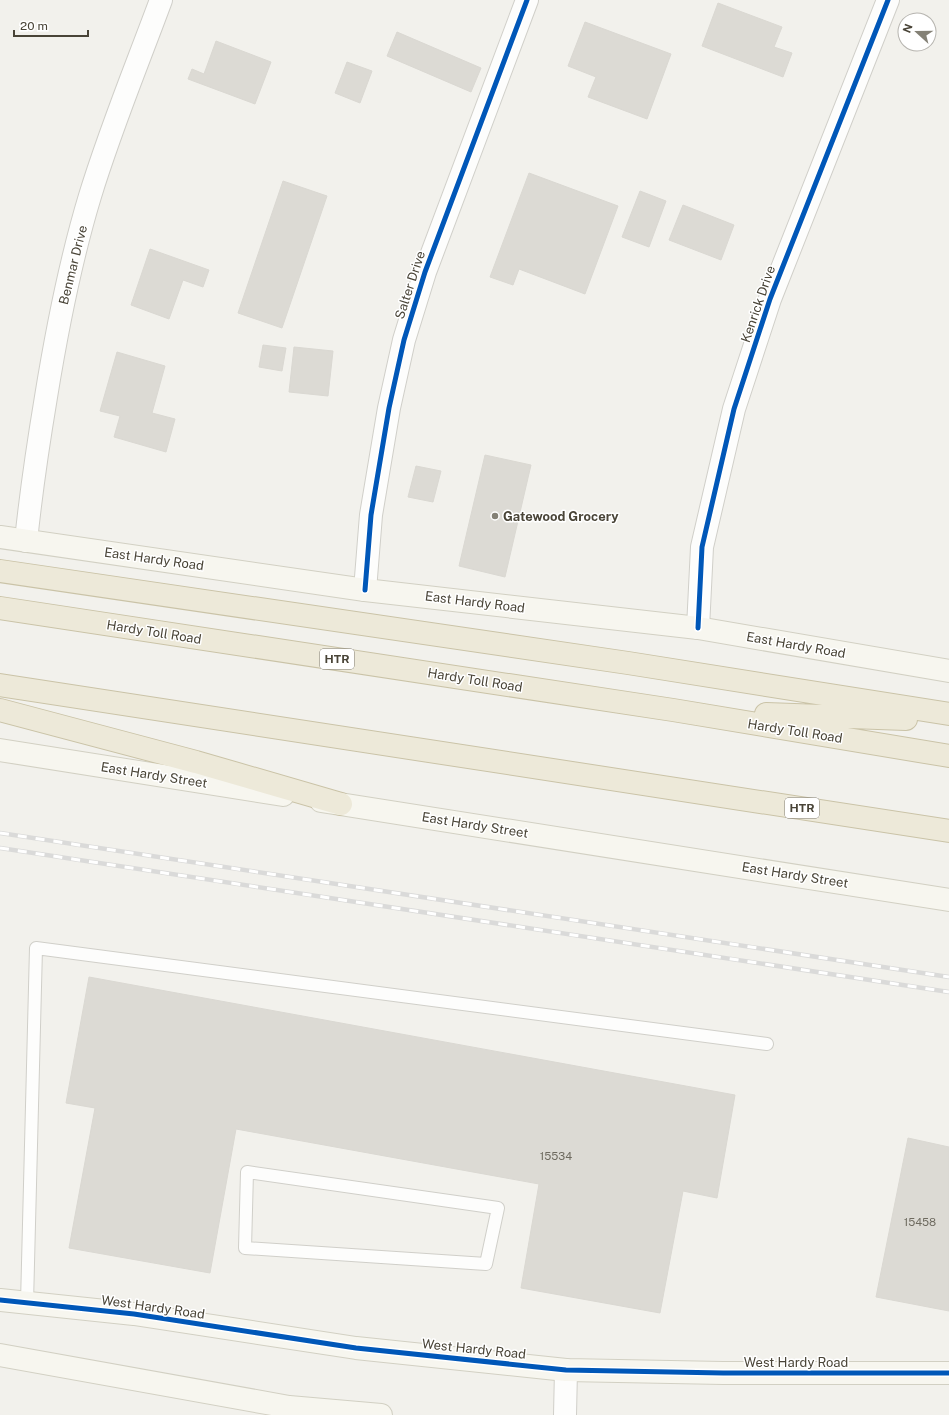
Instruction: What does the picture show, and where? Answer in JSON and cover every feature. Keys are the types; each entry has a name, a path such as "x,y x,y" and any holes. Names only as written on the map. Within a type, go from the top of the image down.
{"highway":[{"path":"0,571 620,662 949,714"},
{"name":"Hardy Toll Road","path":"0,608 673,710 949,756"},
{"name":"HTR","path":"0,685 949,831"},
{"path":"0,710 196,762 341,804"},
{"path":"673,710 949,721"}],"main road":[{"name":"East Hardy Road","path":"0,537 364,590 698,628 949,671"},
{"name":"East Hardy Street","path":"0,750 949,900"},
{"name":"West Hardy Road","path":"0,1300 134,1314 356,1348 566,1370 723,1373 949,1373"},
{"path":"0,1355 289,1407 381,1415"}],"street":[{"name":"Benmar Drive","path":"26,541 32,483 69,274 90,196 161,0"},
{"name":"Salter Drive","path":"364,590 373,508 389,408 404,340 425,272 527,0"},
{"name":"Kenrick Drive","path":"698,628 702,547 734,409 770,299 888,0"},
{"path":"565,1415 566,1370"}],"lane":[{"path":"27,1303 36,948 767,1044"},
{"path":"247,1172 498,1208 486,1264 245,1248 247,1172"}],"building":[{"path":"718,3 782,27 774,47 792,53 783,77 702,46"},
{"path":"585,22 671,54 647,119 588,97 596,77 568,66"},
{"path":"397,32 481,68 471,92 387,56"},
{"path":"216,41 271,62 255,104 188,79 192,69 204,74"},
{"path":"347,62 372,71 360,103 335,93"},
{"path":"529,173 618,206 585,294 519,269 513,285 490,277"},
{"path":"283,181 327,196 282,328 238,313"},
{"path":"640,191 666,201 649,247 622,237"},
{"path":"683,205 734,225 721,260 669,240"},
{"path":"150,249 209,270 203,287 183,280 169,319 131,305"},
{"path":"263,345 286,348 282,371 259,367"},
{"path":"294,347 333,351 328,396 289,392"},
{"path":"117,352 165,366 152,413 175,419 166,452 114,437 120,416 100,411"},
{"name":"Gatewood Grocery","path":"485,455 531,465 505,577 459,566"},
{"path":"416,466 441,471 433,502 408,497"},
{"path":"89,977 735,1095 717,1198 683,1191 660,1313 521,1288 539,1184 236,1129 210,1273 69,1248 95,1108 66,1103"},
{"path":"908,1138 949,1147 949,1311 876,1297"}],"railway":[{"path":"0,833 949,977"},
{"path":"0,848 949,992"}],"cycle path":[{"path":"365,590 371,515 389,408 404,340 425,272 527,0"},
{"path":"698,628 702,547 734,409 770,299 888,0"},
{"path":"0,1300 134,1314 356,1348 566,1370 723,1373 949,1373"}],"place":[{"name":"Gatewood Grocery","path":"495,516"}]}
